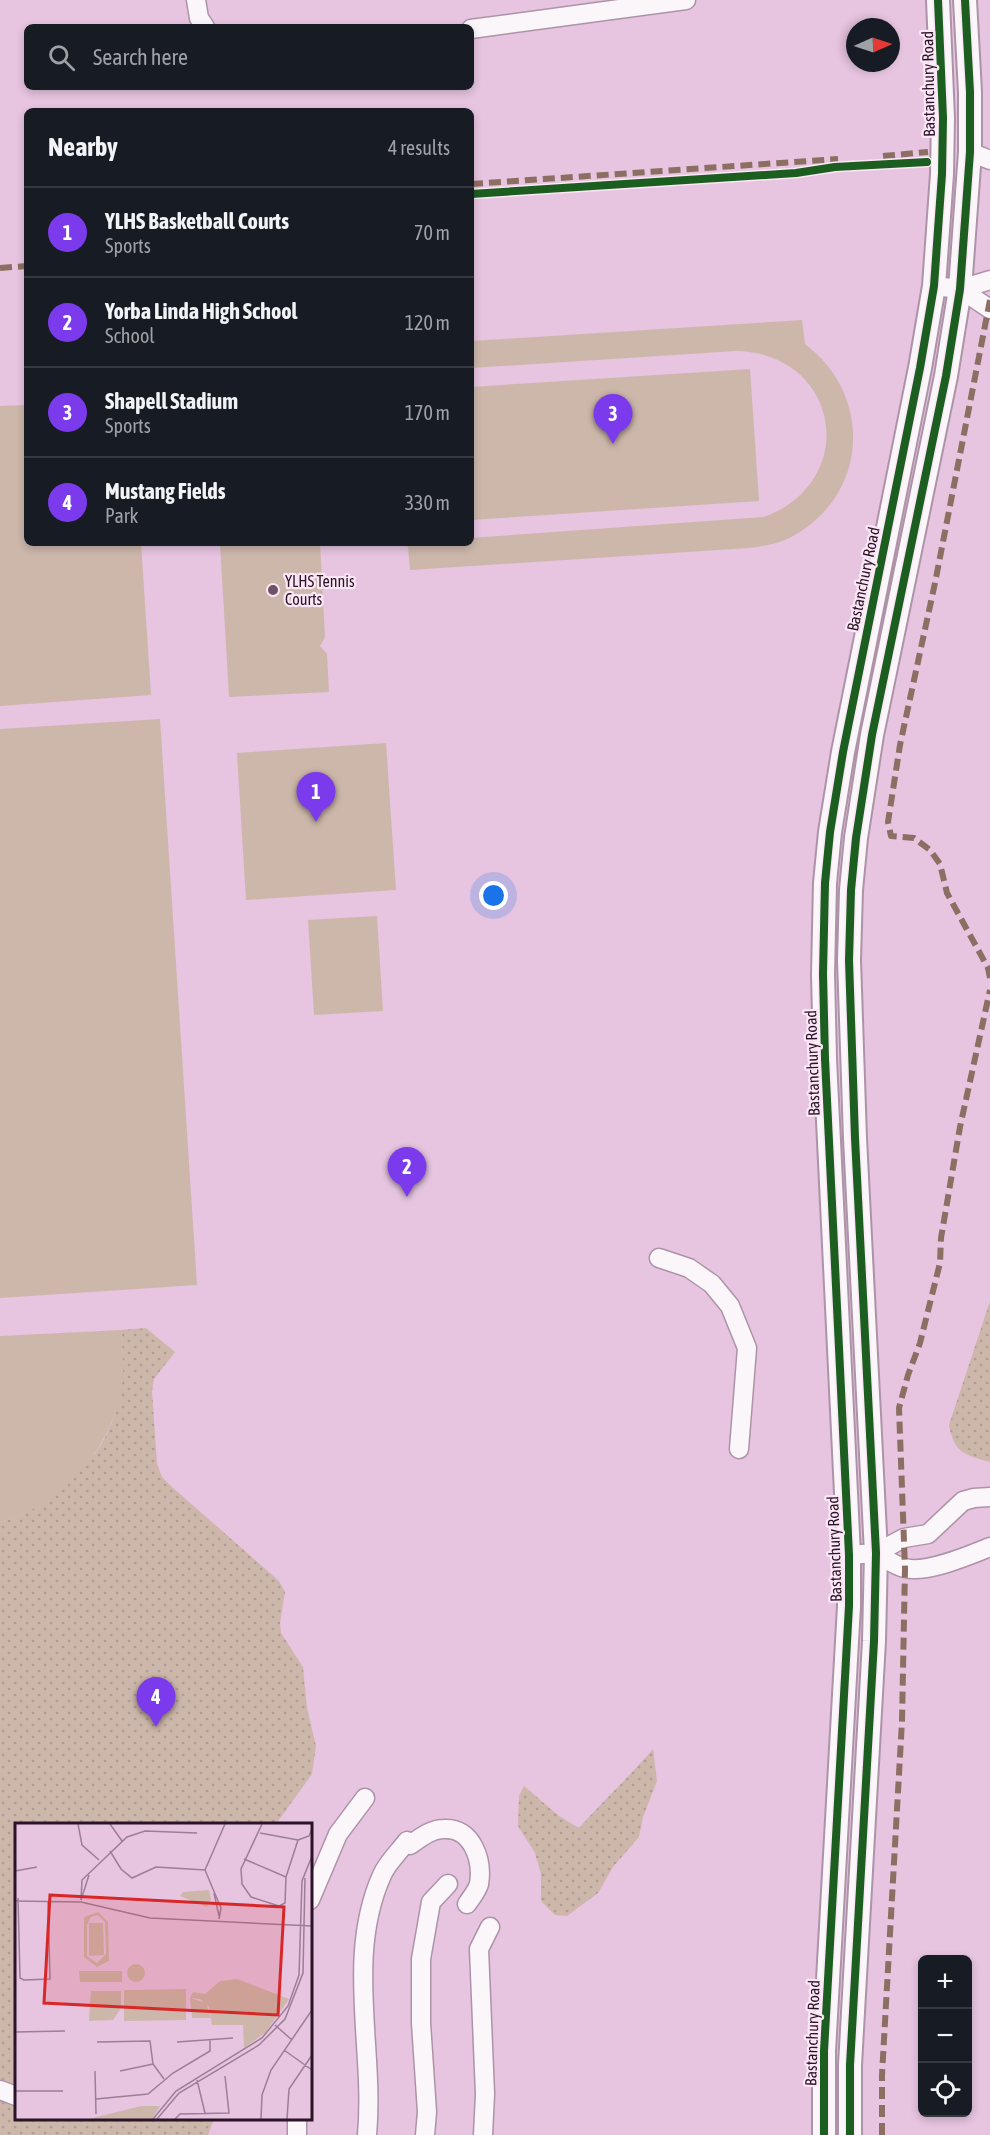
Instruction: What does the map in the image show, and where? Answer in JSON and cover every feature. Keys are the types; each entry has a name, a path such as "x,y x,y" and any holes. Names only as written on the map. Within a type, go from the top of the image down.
{"main road":[{"name":"Bastanchury Road","path":"824,2135 824,2051 849,1606 849,1555 825,1059 825,883 830,832 853,695 920,368 934,286 943,129 938,0"},
{"path":"850,2135 850,2065 874,1652 876,1553 853,1074 849,960 851,890 856,838 873,735 946,376 980,156 970,92 965,0"},
{"path":"853,695 860,707 861,721 844,827 850,836 856,838"},
{"path":"824,939 831,944 835,953 837,1055 840,1066 845,1072 853,1074"}],"street":[{"path":"196,0 199,18 203,24"},
{"path":"474,29 686,0"},
{"path":"934,286 960,289 990,280"},
{"path":"960,289 990,309"},
{"path":"659,1258 690,1268 712,1284 730,1306 747,1348 739,1449"},
{"path":"849,1555 876,1553 904,1538 928,1534 963,1501 990,1497"},
{"path":"876,1553 905,1569 949,1564 990,1547"},
{"path":"312,1895 338,1834 365,1798"},
{"path":"367,2135 370,2107 362,1989 368,1916 383,1872 409,1843 443,1828 459,1830 474,1845 479,1864 479,1885 467,1904"},
{"path":"425,2135 427,2112 421,2023 421,1959 431,1902 448,1884"},
{"path":"483,2135 485,2094 479,1949 490,1927"},
{"path":"0,2090 15,2096"}],"shaded area":[{"path":"802,320 805,344 827,365 842,390 851,416 853,443 848,470 836,495 818,518 793,536 777,543 749,548 410,570 407,546 474,546 474,538 764,517 795,500 815,476 825,449 825,421 816,395 798,373 771,357 736,351 474,368 474,341"},
{"path":"750,369 759,501 474,520 474,387"},
{"path":"24,405 24,546 141,546 151,695 0,706 0,406"},
{"name":"YLHS Tennis Courts","path":"220,546 320,546 325,637 320,646 327,654 329,692 229,697"},
{"path":"160,719 197,1285 0,1298 0,729"},
{"path":"386,743 396,890 246,900 237,753"},
{"path":"377,916 383,1011 314,1015 308,920"},
{"path":"990,1301 990,1462 967,1455 962,1451 954,1442 949,1425"},
{"path":"146,1328 175,1352 154,1379 152,1391 157,1464 162,1477 279,1581 285,1592 280,1623 281,1633 303,1667 307,1708 316,1746 312,1774 277,1823 15,1823 15,2120 214,2120 208,2135 0,2135 0,1522 28,1511 43,1501 83,1466 106,1436 120,1392 121,1330"},
{"path":"121,1330 122,1389 113,1419 103,1440 91,1459 60,1491 21,1515 0,1522 0,1336"},
{"path":"653,1749 657,1781 643,1817 639,1837 613,1867 598,1893 567,1916 555,1915 541,1901 541,1874 535,1853 518,1826 519,1796 524,1786 559,1816 579,1828"}],"marked path":[{"path":"883,156 928,152"},
{"path":"474,184 838,159"},
{"path":"0,268 24,266"},
{"path":"990,300 935,583 900,745 888,822 891,836 914,838 930,850 940,864 947,893 988,968 990,978"},
{"path":"882,2135 882,2075 902,1721 905,1569 899,1408 920,1343 940,1263 941,1238 960,1127 990,990"}],"cycle path":[{"path":"824,2135 824,2051 849,1606 849,1555 825,1059 823,974 825,883 830,832 843,752 920,368 934,286 942,174 943,118 938,0"},
{"path":"850,2135 850,2065 874,1641 876,1553 855,1138 849,960 851,890 856,838 872,735 946,376 960,289 970,152 970,92 965,0"},
{"path":"474,194 927,162"}],"place":[{"name":"Shapell Stadium","path":"613,444"},
{"name":"YLHS Tennis Courts","path":"273,590"},
{"name":"YLHS Basketball Courts","path":"316,822"},
{"name":"Yorba Linda High School","path":"407,1197"},
{"name":"Mustang Fields","path":"156,1727"}]}
